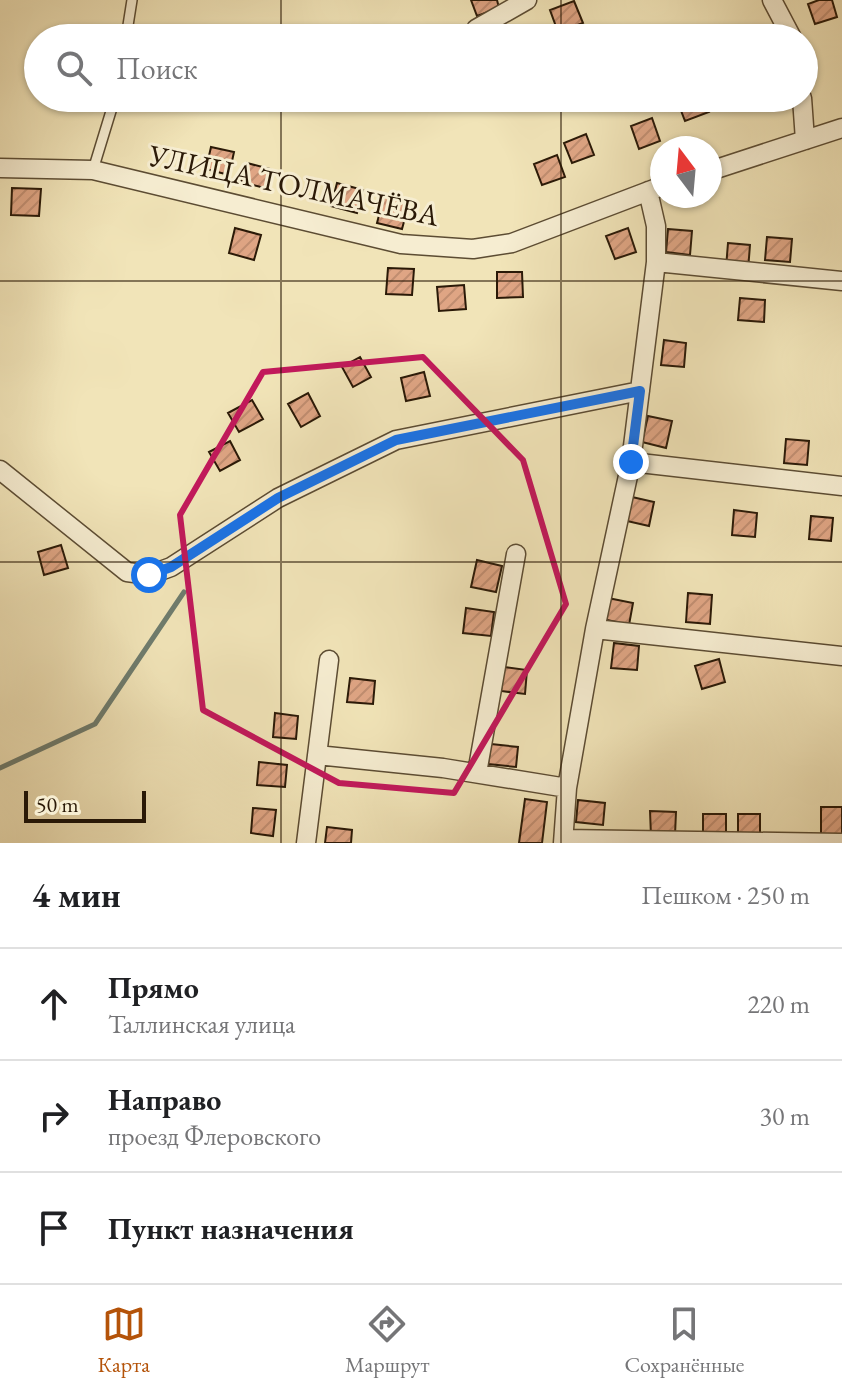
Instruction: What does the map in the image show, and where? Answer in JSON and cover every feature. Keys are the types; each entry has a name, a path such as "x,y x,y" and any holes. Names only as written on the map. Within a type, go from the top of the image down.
{"street":[{"path":"485,24 527,0"},
{"path":"772,0 785,24"},
{"path":"803,112 805,140"},
{"path":"722,167 842,128"},
{"name":"УЛИЦА ТОЛМАЧЁВА","path":"0,168 93,170 401,244 473,249 512,243 650,190"},
{"path":"656,208 656,262 631,462 595,629 567,788 563,841 842,843"},
{"path":"656,262 842,281"},
{"path":"0,470 127,572 149,575 171,567 278,498 396,440 640,391"},
{"path":"631,462 842,486"},
{"path":"477,773 516,554"},
{"path":"595,629 842,656"},
{"path":"306,843 329,660"},
{"path":"317,755 477,773 567,788"}],"lane":[{"path":"128,24 132,0"},
{"path":"93,170 111,112"}],"highlighted area":[{"path":"423,357 523,460 566,604 454,793 339,783 203,710 180,515 263,372"}],"building":[{"path":"471,0 497,0 499,8 477,16"},
{"path":"832,0 837,17 815,24 808,4"},
{"path":"574,1 583,23 555,24 550,10"},
{"path":"682,112 709,112 685,121"},
{"path":"652,118 658,136 650,136 650,145 639,149 631,126"},
{"path":"586,134 594,155 572,163 564,143"},
{"path":"211,147 234,152 229,175 206,169"},
{"path":"557,155 565,177 542,185 534,164"},
{"path":"247,163 270,169 265,188 241,182"},
{"path":"337,183 363,190 357,213 331,206"},
{"path":"12,188 41,189 39,216 11,215"},
{"path":"384,196 409,203 402,229 377,223"},
{"path":"235,228 261,235 254,260 229,253"},
{"path":"628,228 636,252 615,259 606,236"},
{"path":"668,229 692,231 690,255 666,252"},
{"path":"767,237 792,239 790,262 765,260"},
{"path":"728,243 750,245 748,270 726,268"},
{"path":"388,268 414,269 412,295 386,294"},
{"path":"497,272 522,272 523,297 497,298"},
{"path":"464,285 466,309 439,311 437,287"},
{"path":"740,298 765,300 764,322 738,320"},
{"path":"664,340 686,343 684,367 661,365"},
{"path":"360,357 371,377 353,387 342,367"},
{"path":"424,372 430,396 406,401 401,378"},
{"path":"308,393 320,416 301,427 288,404"},
{"path":"252,400 263,419 239,432 228,413"},
{"path":"648,416 672,421 666,448 642,442"},
{"path":"786,439 809,441 807,465 784,463"},
{"path":"230,441 240,460 220,471 209,452"},
{"path":"632,497 654,502 649,526 627,521"},
{"path":"734,510 757,513 755,537 732,535"},
{"path":"811,516 833,518 831,541 809,539"},
{"path":"61,545 68,568 44,575 38,552"},
{"path":"477,560 502,566 496,592 471,587"},
{"path":"688,593 712,595 710,624 686,622"},
{"path":"608,598 633,603 629,625 603,619"},
{"path":"466,608 494,612 491,636 463,633"},
{"path":"614,643 639,646 637,670 611,668"},
{"path":"719,659 725,682 702,689 695,666"},
{"path":"504,667 527,670 525,694 501,691"},
{"path":"350,678 375,681 373,704 347,702"},
{"path":"275,713 298,716 296,739 273,737"},
{"path":"491,744 518,747 516,767 488,764"},
{"path":"259,762 287,765 285,787 257,785"},
{"path":"525,799 547,802 542,843 519,843"},
{"path":"578,800 605,803 603,825 576,822"},
{"path":"821,807 842,807 842,835 821,834"},
{"path":"253,808 276,810 273,836 251,833"},
{"path":"650,811 676,812 675,835 651,836"},
{"path":"703,814 726,814 726,837 703,837"},
{"path":"738,814 760,814 760,837 738,837"},
{"path":"327,827 352,830 351,843 325,843"}],"waterway":[{"path":"0,768 95,724 184,592"}],"route":[{"path":"149,575 171,567 278,498 396,440 640,391 631,462"}]}
